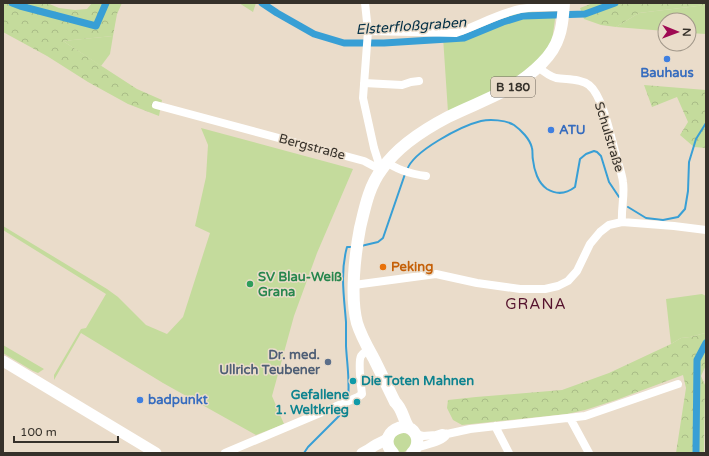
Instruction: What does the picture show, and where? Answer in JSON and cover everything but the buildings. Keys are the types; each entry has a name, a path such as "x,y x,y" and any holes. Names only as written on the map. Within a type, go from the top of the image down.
{"main road":[{"name":"B 180","path":"412,431 406,424 399,406 395,402 367,351 354,309 356,253 358,237 368,196 384,166 392,156 408,142 429,128 460,111 503,92 523,80 538,67 557,43 561,30 563,11"},
{"path":"3,361 156,453"},
{"name":"B 180","path":"391,434 396,425 395,402"},
{"path":"366,451 384,441 401,427 412,431 417,441 414,451"},
{"path":"391,434 388,445 392,452"},
{"path":"366,451 376,452 386,450 392,452"}],"street":[{"path":"365,3 368,43 363,98 374,148 384,166"},
{"path":"368,31 456,33 498,16 519,10 532,8 563,11"},
{"name":"Schulstraße","path":"538,67 545,73 555,78 581,81 589,85 600,101 607,119 623,183 623,205 621,213 622,222"},
{"path":"364,83 402,85 419,81"},
{"name":"Bergstraße","path":"156,105 364,161 384,166 392,166 413,174 426,176"},
{"path":"354,285 436,274 477,283 520,289 545,289 558,286 568,281 577,271 590,244 600,232 609,225 622,222 706,230"},
{"path":"225,453 358,397 362,394 361,356 367,351"},
{"path":"412,431 423,436 436,435 470,429 586,416 678,384"},
{"path":"570,418 589,453"},
{"path":"495,426 509,453"},
{"path":"414,451 421,446 445,438 447,434"}],"green space":[{"path":"3,3 47,3 59,8 75,10 87,9 92,3 122,3 117,14 113,36 63,41 137,89 162,100 159,116 128,104 3,32"},
{"path":"239,3 256,3 253,12"},
{"path":"593,3 706,3 706,5 639,13 616,27 601,25 584,19 580,8"},
{"path":"706,5 706,34 697,33 697,12 657,12 657,30 616,27 639,13"},
{"path":"530,12 556,12 552,41 540,58 507,85 448,112 443,37 461,36 515,14"},
{"path":"113,36 110,54 101,66 63,41"},
{"path":"644,85 706,90 706,148 694,147 680,135 688,122 677,97 652,107"},
{"name":"SV Blau-Weiß Grana","path":"201,128 353,169 317,253 294,316 272,396 284,424 256,435 163,383 81,333 54,380 54,375 81,329 86,328 106,294 3,230 3,226 107,289 118,297 146,325 167,334 183,317 210,233 195,226 206,177 208,145"},
{"path":"702,294 706,296 706,332 681,338 671,344 666,299"},
{"path":"706,332 706,365 701,376 705,385 704,453 676,453 686,388 683,375 616,400 567,414 462,425 453,420 447,408 448,400 562,390 609,373 681,338"},
{"path":"3,345 44,369 38,373 33,371 3,353"},
{"path":"404,432 411,437 412,445 406,451 400,452 394,449 393,437"}],"waterway":[{"name":"Elsterfloßgraben","path":"12,3 96,26 106,3"},
{"name":"Elsterfloßgraben","path":"262,3 314,34 344,43 384,43 464,38 503,22 523,16 585,14 615,3"},
{"path":"407,170 418,155 439,140 472,124 481,121 498,120 514,125 527,138 532,148 535,172 541,183 547,189 561,193 575,187 580,159 586,154 594,151 601,156 609,182 619,197"},
{"path":"628,207 646,218 663,220 678,217 685,209 688,191 689,162 696,139 706,123"},
{"path":"361,246 378,242 383,238 405,174"},
{"path":"348,399 349,379 343,275 347,247 352,247"},
{"name":"Elsterfloßgraben","path":"696,453 697,360 706,343"},
{"path":"304,453 308,447 347,408 347,404"}],"place":[{"name":"Bauhaus","path":"667,59"},
{"name":"ATU","path":"551,130"},
{"name":"Peking","path":"383,267"},
{"name":"SV Blau-Weiß Grana","path":"250,284"},
{"name":"Dr. med. Ullrich Teubener","path":"328,362"},
{"name":"Die Toten Mahnen","path":"353,381"},
{"name":"badpunkt","path":"140,400"},
{"name":"Gefallene 1. Weltkrieg","path":"357,402"}],"district":[{"name":"GRANA","path":"536,304"}]}
